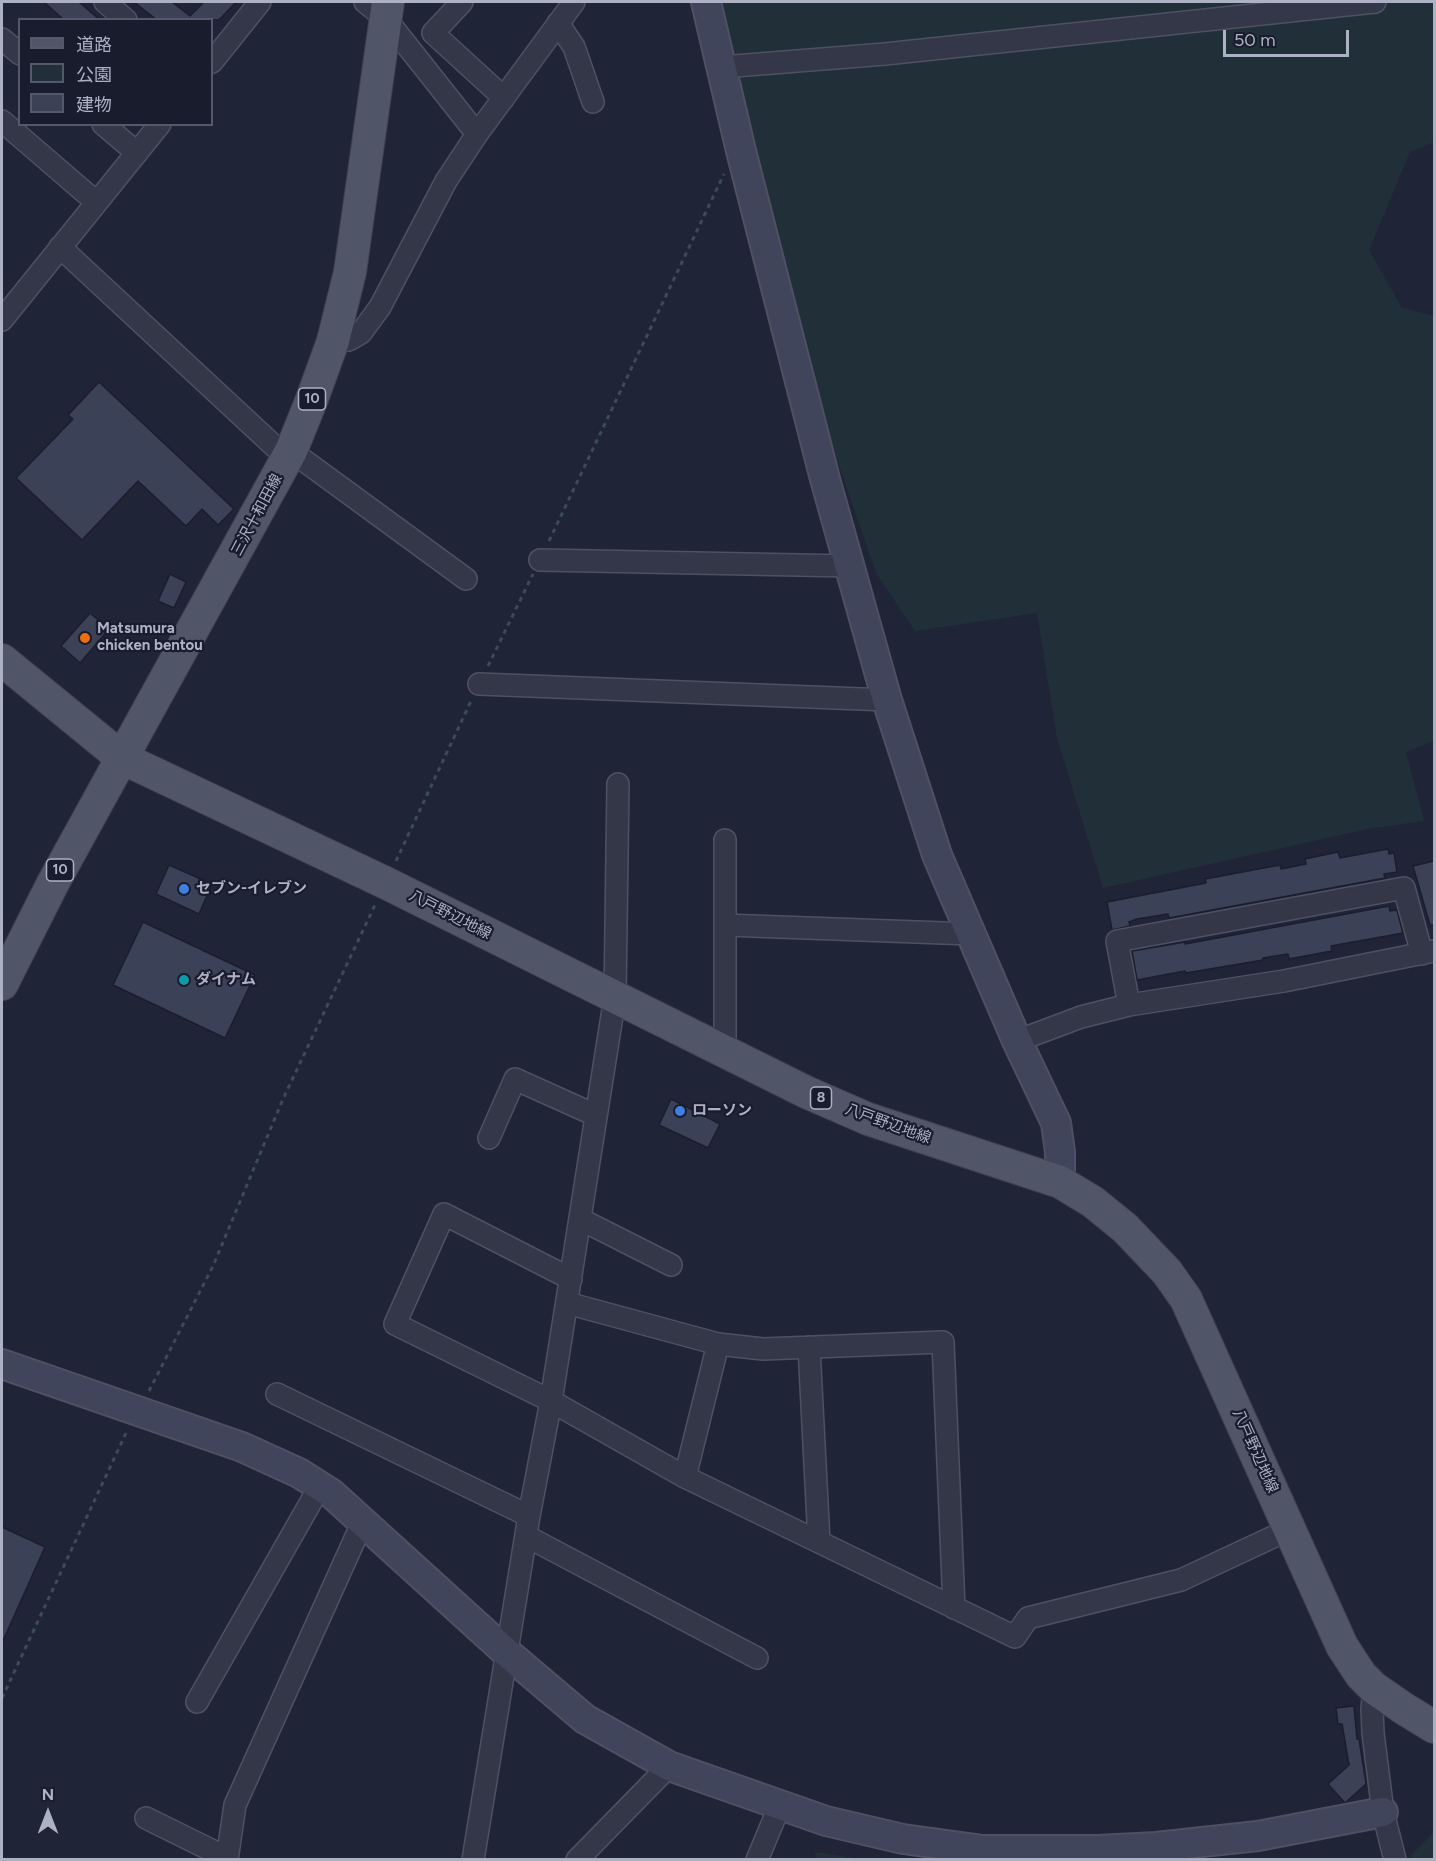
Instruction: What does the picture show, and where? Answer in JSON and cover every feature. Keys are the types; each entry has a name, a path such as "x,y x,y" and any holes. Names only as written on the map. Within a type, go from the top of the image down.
{"main road":[{"name":"三沢十和田線","path":"2,984 53,883 289,455 333,340 350,272 380,7"},
{"name":"八戸野辺地線","path":"2,660 123,758 386,882 806,1092 868,1119 1060,1182 1093,1202 1125,1228 1167,1272 1186,1299 1342,1646 1361,1675 1374,1688 1434,1727"}],"street":[{"path":"105,2 124,18"},
{"path":"213,61 260,2"},
{"path":"462,2 433,33 504,98"},
{"path":"333,340 349,340 361,333 380,307 446,181 477,134 574,2"},
{"path":"706,2 822,468 887,700 937,855 1017,1041 1056,1123 1060,1152 1060,1182"},
{"path":"722,67 897,53 1375,2"},
{"path":"380,7 477,134"},
{"path":"558,23 574,47 593,102"},
{"path":"2,39 18,52"},
{"path":"2,120 96,202"},
{"path":"105,126 137,153"},
{"path":"2,320 158,126"},
{"path":"60,247 289,455 466,579"},
{"path":"540,560 850,566"},
{"path":"479,684 887,700"},
{"path":"473,1860 527,1526 551,1401 615,997 618,784"},
{"path":"725,840 725,1051"},
{"path":"1017,1041 1081,1017 1129,1005 1284,981 1428,952 1404,888 1117,941 1129,1005"},
{"path":"725,925 971,934"},
{"path":"489,1138 515,1079 595,1115"},
{"path":"571,1279 444,1214 395,1324 551,1401 685,1477 1015,1637 1028,1618 1181,1580 1290,1529"},
{"path":"579,1219 671,1265"},
{"path":"567,1303 718,1344 763,1349 943,1342 954,1608"},
{"path":"685,1477 718,1344"},
{"path":"809,1347 819,1542"},
{"path":"2,1364 242,1447 298,1473 332,1494 506,1652 585,1719 669,1766 826,1821 903,1839 983,1850 1098,1850 1258,1836 1383,1812"},
{"path":"277,1394 527,1526 757,1658"},
{"path":"197,1702 320,1486"},
{"path":"146,1818 227,1859 235,1805 363,1521"},
{"path":"1374,1688 1373,1732 1383,1812 1395,1860"},
{"path":"577,1860 669,1766"},
{"path":"757,1860 780,1805"}],"path":[{"path":"2,1698 120,1442 139,1411 213,1266 283,1099 724,172"}],"green space":[{"path":"713,2 1434,2 1434,142 1410,152 1369,250 1402,308 1434,316 1434,741 1406,752 1424,821 1367,829 1103,888 1057,738 1037,613 915,631 876,573 803,361"},
{"path":"1434,1832 1434,1859 1412,1859 1411,1855"},
{"path":"815,1852 862,1859 816,1859"}],"building":[{"path":"44,2 79,2 98,18 62,18"},
{"path":"134,2 172,2 190,16 204,2 236,2 219,20 213,20 213,18 154,18"},
{"path":"99,382 234,509 218,525 202,509 186,526 138,481 82,540 16,478 73,419 68,415"},
{"path":"170,574 186,582 174,608 158,601"},
{"name":"Matsumura chicken bentou","path":"90,613 109,629 80,663 61,646"},
{"path":"1388,849 1389,854 1394,853 1397,872 1384,874 1385,878 1169,918 1168,914 1137,919 1129,922 1130,926 1112,930 1107,902 1206,883 1205,879 1280,865 1281,869 1306,864 1305,859 1338,852 1340,858"},
{"path":"1434,861 1434,925 1430,925 1413,866"},
{"name":"セブン-イレブン","path":"169,865 212,884 199,914 156,894"},
{"path":"1389,906 1390,911 1397,910 1403,933 1331,946 1332,951 1289,959 1288,954 1137,980 1132,951 1185,942 1185,944"},
{"name":"ダイナム","path":"143,922 255,975 225,1038 113,985"},
{"name":"ローソン","path":"671,1099 720,1124 708,1148 659,1125"},
{"path":"2,1527 45,1547 2,1643"},
{"path":"1354,1706 1357,1739 1359,1739 1366,1784 1345,1803 1328,1784 1349,1765 1342,1724 1338,1724 1336,1708"}],"place":[{"name":"Matsumura chicken bentou","path":"85,638"},
{"name":"セブン-イレブン","path":"184,889"},
{"name":"ダイナム","path":"184,980"},
{"name":"ローソン","path":"680,1111"}]}
